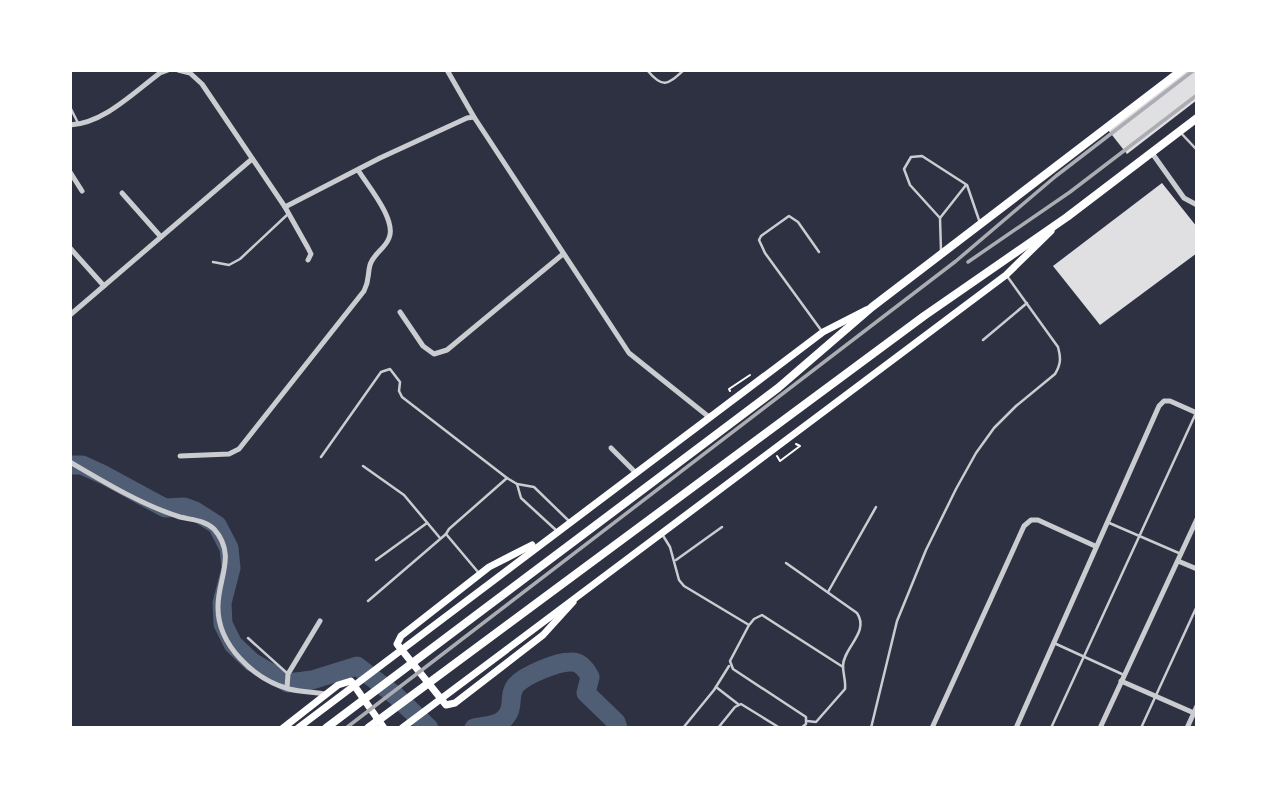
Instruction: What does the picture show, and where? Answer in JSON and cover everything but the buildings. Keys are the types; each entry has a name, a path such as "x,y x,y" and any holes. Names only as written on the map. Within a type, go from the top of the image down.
{"main road":[{"path":"327,728 778,388 872,307 1182,70"},
{"path":"370,727 924,316 1067,217 1197,118"},
{"path":"402,728 1006,275 1067,217"},
{"path":"298,728 553,533 823,332 872,307"},
{"path":"553,533 480,574 401,636 397,644 446,705 455,703 543,635 588,587"},
{"path":"283,728 338,685 351,681 384,728"}],"street":[{"path":"70,125 89,123 104,115 160,73 168,70"},
{"path":"178,70 190,73 202,83 287,210 311,254 307,260"},
{"path":"447,70 474,117 629,353 709,417"},
{"path":"287,210 358,170 474,117"},
{"path":"1152,153 1184,198 1197,205"},
{"path":"70,315 253,159"},
{"path":"180,456 229,454 239,449 364,291 370,280 370,265 385,247 391,226 358,170"},
{"path":"70,172 82,191"},
{"path":"122,193 161,237"},
{"path":"70,248 104,286"},
{"path":"400,312 424,346 434,354 447,351 563,254"},
{"path":"1016,728 1159,407 1164,401 1170,401 1196,413"},
{"path":"611,448 635,472"},
{"path":"70,462 166,512 206,523 213,528 221,539 226,568 217,603 219,626 229,646 267,679 287,681 326,694"},
{"path":"1100,728 1197,519"},
{"path":"932,728 1024,526 1031,520 1038,520 1095,546"},
{"path":"1180,558 1197,569"},
{"path":"287,681 320,621"},
{"path":"1123,678 1156,696 1196,710 1187,728"}],"lane":[{"path":"647,70 657,81 664,84 684,70"},
{"path":"70,107 79,124"},
{"path":"1180,132 1197,150"},
{"path":"941,254 940,218 906,180 904,169 911,158 922,156 967,185 980,224"},
{"path":"940,218 967,185"},
{"path":"213,262 229,265 240,259 287,210"},
{"path":"820,252 793,217 789,216 759,240 765,253 823,332"},
{"path":"870,728 897,621 926,550 956,489 994,428 1059,368 1061,360 1058,347 1006,275"},
{"path":"983,340 1027,303"},
{"path":"321,457 381,372 390,369 400,382 399,391 402,397 507,478 517,484 534,487 569,521"},
{"path":"1051,728 1196,413"},
{"path":"363,466 404,495 440,538"},
{"path":"368,601 507,478"},
{"path":"517,484 521,498 553,533"},
{"path":"828,593 877,507"},
{"path":"1106,521 1139,535 1180,558"},
{"path":"376,560 427,523"},
{"path":"675,560 722,527"},
{"path":"446,534 480,574"},
{"path":"662,534 670,547 679,580 684,586 749,625"},
{"path":"730,665 744,678 807,720 816,722 845,689 843,667 859,631 860,620 857,613 786,564"},
{"path":"1141,728 1197,606"},
{"path":"683,728 716,687 754,618 762,615 843,667"},
{"path":"248,638 287,681"},
{"path":"1053,642 1123,678"},
{"path":"716,687 738,704 780,728"},
{"path":"718,728 738,704"},
{"path":"801,728 807,720"}],"path":[{"path":"729,389 749,374 751,376 746,380"},
{"path":"780,461 800,446 798,443 793,446"}],"waterway":[{"path":"70,465 82,465 165,508 184,507 195,511 217,525 229,548 231,568 222,603 223,624 233,644 252,662 288,683 312,680 357,666 396,696 429,728"},
{"path":"474,728 494,724 508,715 513,689 520,681 557,664 570,662 580,664 587,671 590,677 586,693 616,722 618,728"}],"railway":[{"path":"346,728 956,261 1056,176 1194,70"},
{"path":"968,262 1070,192 1197,95"}]}
